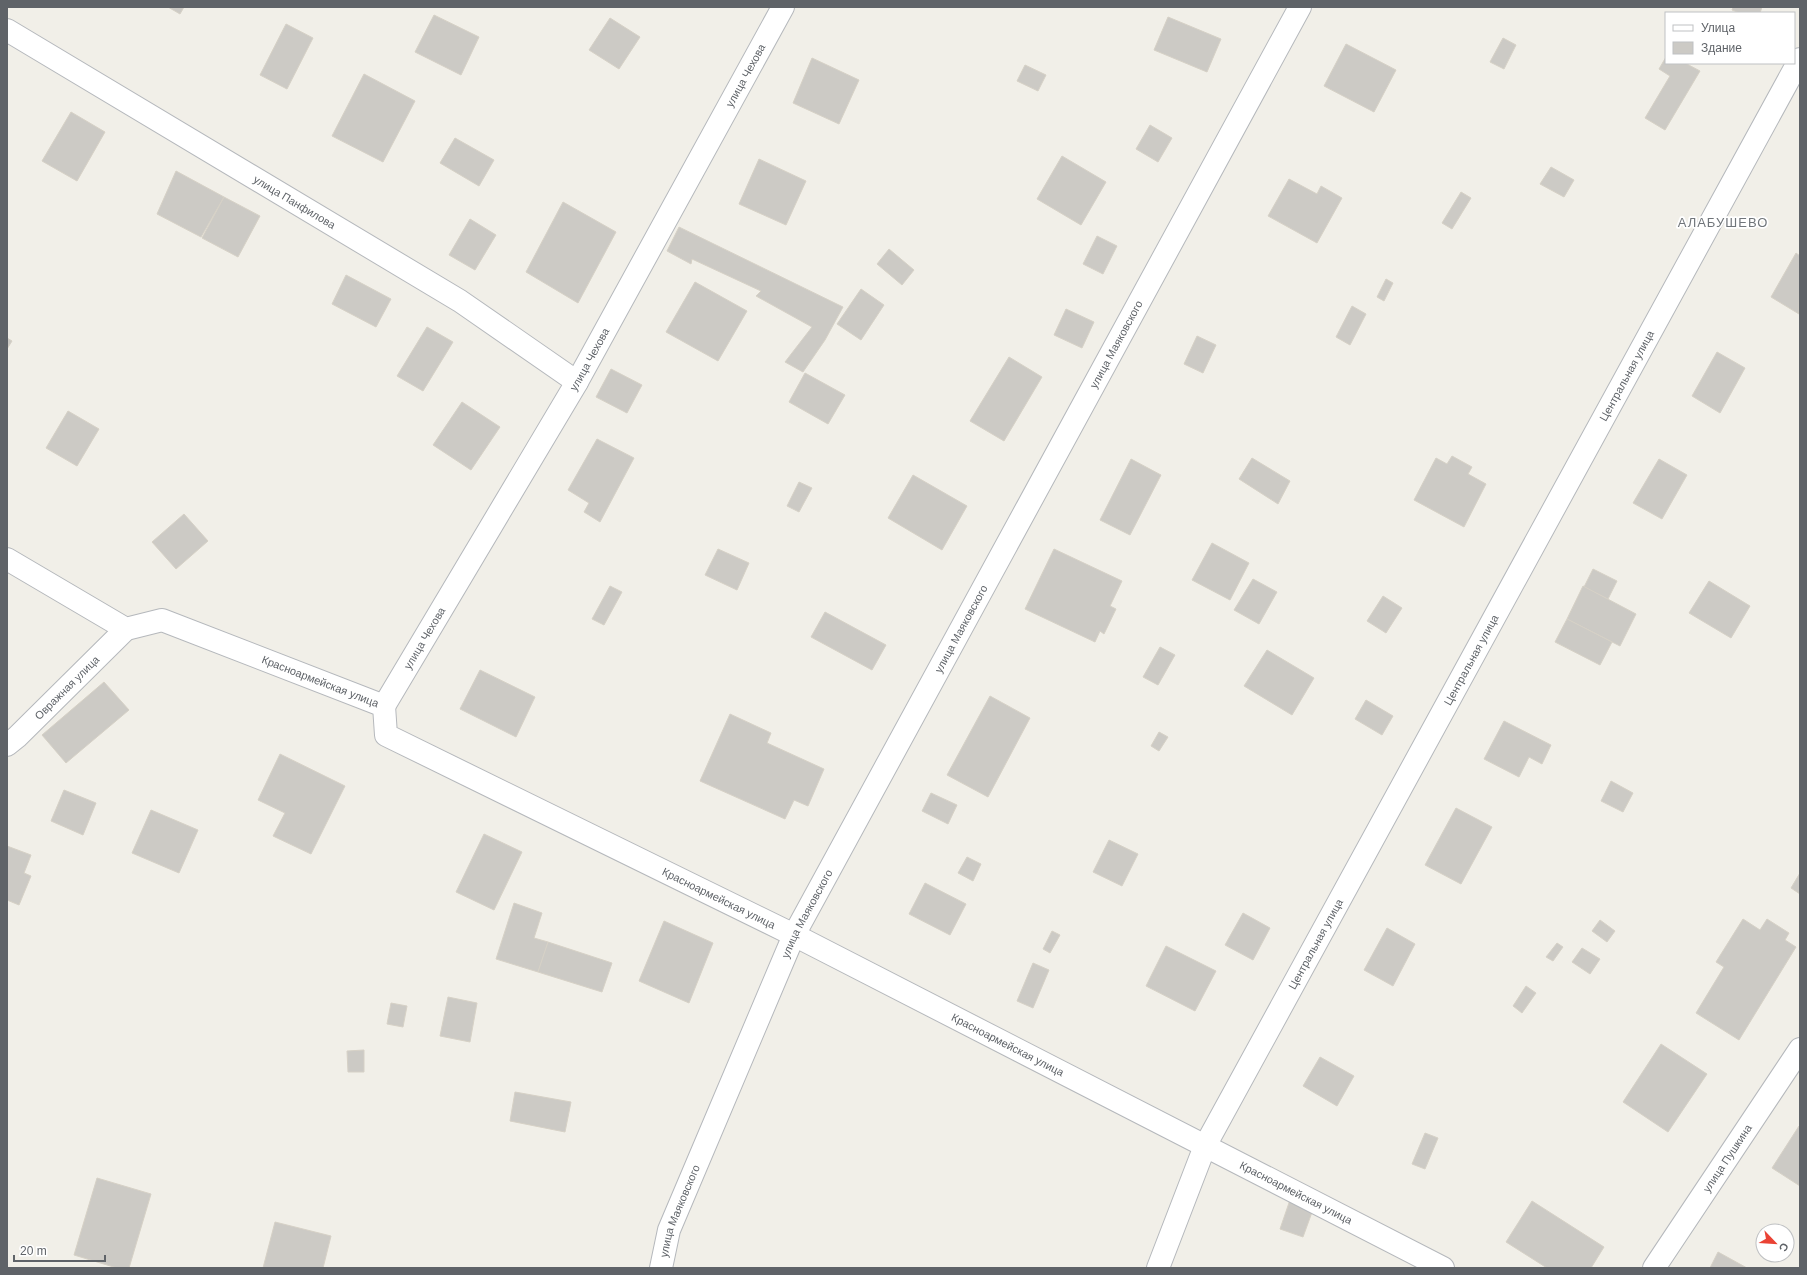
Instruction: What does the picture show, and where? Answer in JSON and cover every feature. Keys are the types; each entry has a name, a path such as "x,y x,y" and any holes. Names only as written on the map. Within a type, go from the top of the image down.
{"street":[{"name":"улица Чехова","path":"384,706 577,382 783,7"},
{"name":"улица Маяковского","path":"660,1268 669,1230 794,935 1300,7"},
{"name":"улица Панфилова","path":"7,30 460,301 577,382"},
{"name":"Центральная улица","path":"1158,1268 1205,1146 1800,58"},
{"path":"7,559 126,629"},
{"name":"Красноармейская улица","path":"126,629 162,620 384,706 386,735 794,935 1443,1268"},
{"name":"Овражная улица","path":"7,745 17,737 126,629"},
{"name":"улица Пушкина","path":"1654,1268 1800,1049"}],"building":[{"path":"168,7 184,7 180,14"},
{"path":"1733,7 1762,7 1760,12 1737,12 1732,10"},
{"path":"434,15 479,37 461,75 415,52"},
{"path":"1168,17 1221,39 1207,72 1154,50"},
{"path":"610,18 640,37 619,69 589,50"},
{"path":"286,24 313,38 287,89 260,75"},
{"path":"1503,38 1516,45 1504,69 1490,62"},
{"path":"1346,44 1396,70 1374,112 1324,86"},
{"path":"812,58 859,80 839,124 793,103"},
{"path":"1665,59 1665,64 1687,64 1700,71 1665,130 1645,118 1670,76 1659,69"},
{"path":"1025,65 1046,75 1038,91 1017,81"},
{"path":"364,74 415,101 383,162 332,136"},
{"path":"71,112 105,132 77,181 42,161"},
{"path":"1150,125 1172,138 1158,162 1136,149"},
{"path":"455,138 494,160 479,186 440,163"},
{"path":"1062,156 1106,182 1081,225 1037,199"},
{"path":"759,159 806,181 786,225 739,204"},
{"path":"1551,167 1574,180 1564,197 1540,184"},
{"path":"176,171 224,197 201,237 157,214"},
{"path":"1289,179 1317,194 1321,186 1342,198 1317,243 1268,216"},
{"path":"1461,192 1471,198 1452,229 1442,223"},
{"path":"224,197 260,216 238,257 202,238"},
{"path":"563,202 616,232 578,303 526,272"},
{"path":"470,219 496,235 475,270 449,255"},
{"path":"679,227 843,307 825,340 803,372 785,362 812,327 756,296 761,291 692,259 691,264 667,251"},
{"path":"1097,236 1117,246 1103,274 1083,264"},
{"path":"889,249 914,270 902,285 877,264"},
{"path":"1796,253 1800,256 1799,314 1771,297"},
{"path":"346,275 391,299 376,327 332,304"},
{"path":"1386,279 1393,283 1384,301 1377,297"},
{"path":"695,282 747,311 718,361 666,332"},
{"path":"861,289 884,305 861,340 837,324"},
{"path":"1352,306 1366,314 1350,345 1336,337"},
{"path":"1066,309 1094,322 1082,348 1054,335"},
{"path":"427,327 453,342 423,391 397,376"},
{"path":"1197,336 1216,345 1203,373 1184,364"},
{"path":"7,338 12,341 7,349"},
{"path":"1717,352 1745,368 1720,413 1692,396"},
{"path":"1009,357 1042,377 1004,441 970,421"},
{"path":"611,369 642,385 627,413 596,397"},
{"path":"805,373 845,395 828,424 789,402"},
{"path":"462,402 500,427 471,470 433,445"},
{"path":"68,411 99,429 77,466 46,448"},
{"path":"597,439 634,458 600,522 584,512 589,503 568,490"},
{"path":"1452,456 1472,467 1468,474 1486,484 1464,527 1414,500 1436,458 1447,464"},
{"path":"1252,458 1290,481 1278,504 1239,479"},
{"path":"1131,459 1161,475 1130,535 1100,520"},
{"path":"1659,459 1687,475 1662,519 1633,503"},
{"path":"913,475 967,506 942,550 888,518"},
{"path":"799,482 812,488 799,512 787,506"},
{"path":"184,514 208,541 176,569 152,542"},
{"path":"1212,543 1249,563 1230,600 1192,580"},
{"path":"718,549 749,563 737,590 705,575"},
{"path":"1054,549 1122,581 1110,606 1116,609 1104,634 1100,631 1095,642 1025,609"},
{"path":"1593,569 1617,581 1608,599 1584,587"},
{"path":"1253,579 1277,592 1259,624 1234,610"},
{"path":"1709,581 1750,606 1731,638 1689,613"},
{"path":"610,586 622,592 604,625 592,619"},
{"path":"1583,586 1636,614 1620,646 1567,619"},
{"path":"1383,596 1402,608 1386,633 1367,621"},
{"path":"825,612 886,645 872,670 811,637"},
{"path":"1567,619 1612,642 1600,665 1555,642"},
{"path":"1160,647 1175,655 1158,685 1143,677"},
{"path":"1267,650 1314,678 1292,715 1244,686"},
{"path":"480,670 535,697 516,737 460,709"},
{"path":"104,682 129,710 66,763 42,735"},
{"path":"990,696 1030,718 988,797 947,775"},
{"path":"1366,700 1393,716 1382,735 1355,719"},
{"path":"730,714 771,733 767,743 824,769 808,806 794,800 785,819 700,781"},
{"path":"1504,721 1551,745 1542,764 1529,757 1519,777 1484,759"},
{"path":"1159,732 1168,737 1159,751 1151,746"},
{"path":"280,754 345,786 311,854 273,836 285,813 258,800"},
{"path":"1611,781 1633,793 1623,812 1601,801"},
{"path":"64,790 96,803 83,835 51,821"},
{"path":"931,793 957,805 948,824 922,811"},
{"path":"1456,808 1492,827 1461,884 1425,865"},
{"path":"151,810 198,830 179,873 132,853"},
{"path":"484,834 522,852 494,910 456,892"},
{"path":"1109,840 1138,854 1122,886 1093,872"},
{"path":"7,846 31,855 24,873 31,876 19,905 7,900"},
{"path":"967,857 981,864 973,881 958,873"},
{"path":"1800,873 1800,894 1791,888"},
{"path":"925,883 966,904 950,935 909,914"},
{"path":"514,903 542,913 534,938 548,942 538,972 496,959"},
{"path":"1243,913 1270,928 1253,960 1225,945"},
{"path":"1743,919 1760,930 1767,919 1789,933 1785,940 1796,947 1739,1040 1696,1013 1724,967 1716,962"},
{"path":"1600,920 1615,931 1607,942 1592,931"},
{"path":"664,921 713,943 689,1003 639,981"},
{"path":"1387,928 1415,944 1393,986 1364,970"},
{"path":"1052,931 1060,935 1050,953 1043,949"},
{"path":"548,942 612,963 602,992 538,972"},
{"path":"1557,943 1563,947 1553,961 1546,957"},
{"path":"1166,946 1216,971 1195,1011 1146,986"},
{"path":"1582,948 1600,959 1590,974 1572,962"},
{"path":"1033,963 1049,970 1033,1008 1017,1001"},
{"path":"1526,986 1536,993 1522,1013 1513,1006"},
{"path":"448,997 477,1003 470,1042 440,1036"},
{"path":"391,1003 407,1006 403,1027 387,1024"},
{"path":"1661,1044 1707,1074 1668,1132 1623,1102"},
{"path":"364,1050 364,1072 348,1072 347,1051"},
{"path":"1320,1057 1354,1076 1337,1106 1303,1086"},
{"path":"515,1092 571,1102 565,1132 510,1121"},
{"path":"1799,1126 1800,1127 1800,1186 1772,1168"},
{"path":"1425,1133 1438,1138 1425,1169 1412,1164"},
{"path":"97,1178 151,1194 129,1268 117,1268 74,1255"},
{"path":"1291,1197 1315,1204 1303,1237 1280,1229"},
{"path":"1532,1201 1604,1247 1591,1268 1547,1268 1506,1242"},
{"path":"275,1222 331,1236 323,1268 263,1268"},
{"path":"1718,1252 1747,1268 1710,1268"}],"district":[{"name":"АЛАБУШЕВО","path":"1723,222"}]}
